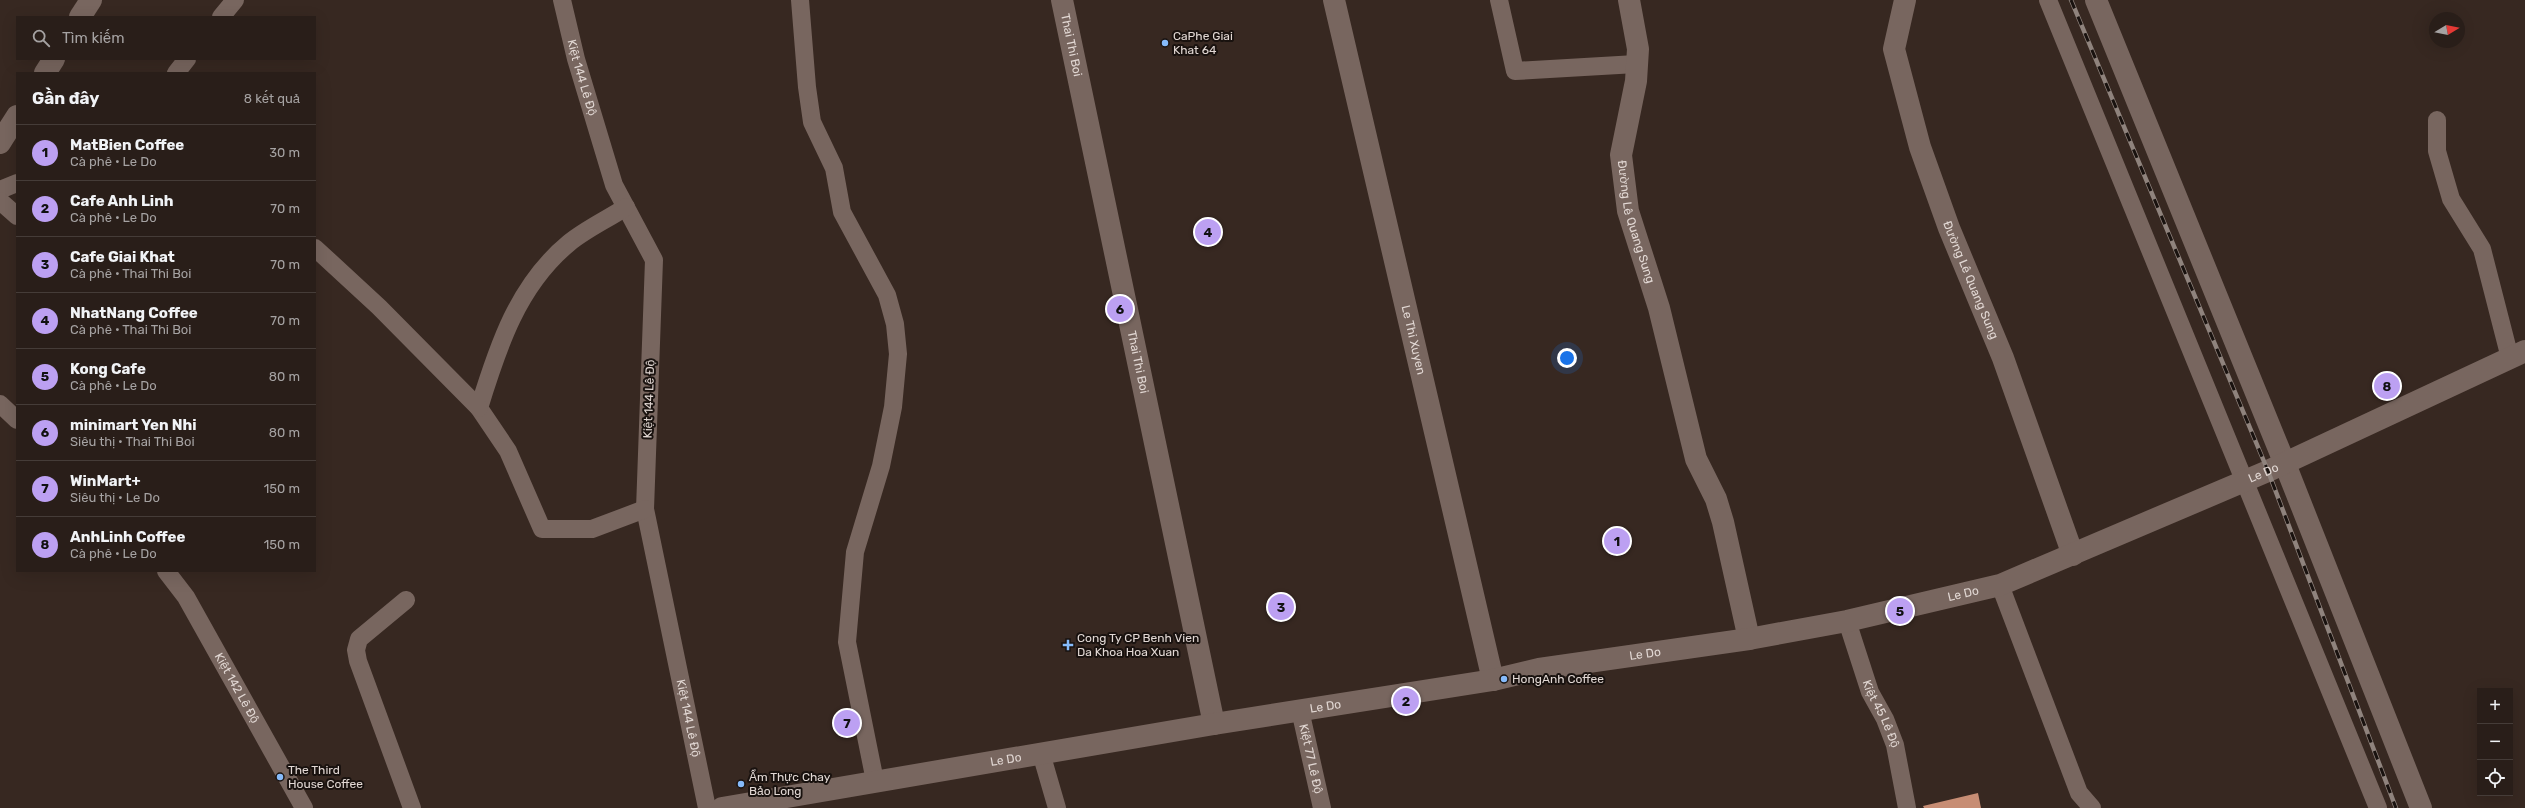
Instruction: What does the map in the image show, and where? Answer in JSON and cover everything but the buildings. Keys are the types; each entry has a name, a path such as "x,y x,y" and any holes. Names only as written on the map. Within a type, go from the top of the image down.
{"street":[{"path":"81,16 91,0"},
{"name":"Thai Thi Boi","path":"1062,0 1214,724"},
{"name":"Le Thi Xuyen","path":"1334,0 1493,680"},
{"name":"Đường Lê Quang Sung","path":"1629,0 1638,49 1636,81 1621,155 1628,211 1659,308 1696,459 1716,499 1723,522 1749,640"},
{"name":"Đường Lê Quang Sung","path":"1905,0 1894,49 1920,147 1949,228 2003,358 2073,555"},
{"path":"2098,4 2285,464 2421,808"},
{"path":"46,72 53,60"},
{"path":"0,143 16,118"},
{"name":"Le Do","path":"727,808 875,781 1214,724 1493,680 1540,669 1749,640 1847,621 2000,585 2285,464 2517,355"}],"lane":[{"path":"222,16 235,0"},
{"name":"Kiệt 144 Lê Độ","path":"562,0 576,59 612,177 654,260 645,509 707,808"},
{"path":"800,0 807,87 812,122 834,168 842,212 887,295 895,324 898,354 893,407 881,466 855,552 847,642 875,781"},
{"path":"1499,0 1515,71 1636,64"},
{"path":"2048,0 2246,481 2378,808"},
{"path":"177,72 186,60"},
{"path":"2437,120 2437,151 2451,199 2482,249 2517,355"},
{"path":"0,190 16,183"},
{"path":"0,201 16,215"},
{"path":"479,408 507,325 536,274 570,242 626,207"},
{"path":"316,249 379,307 479,408 508,451 542,529 592,529 645,509"},
{"path":"0,404 16,419"},
{"name":"Kiệt 142 Lê Độ","path":"167,572 186,597 304,808"},
{"path":"2000,585 2079,793 2092,808"},
{"path":"406,600 359,639 356,650 358,661 412,808"},
{"name":"Kiệt 45 Lê Độ","path":"1847,621 1870,692 1885,719 1895,746 1907,808"},
{"name":"Kiệt 77 Lê Độ","path":"1300,710 1322,808"},
{"path":"1041,754 1057,808"}],"railway":[{"path":"2071,0 2268,471 2396,808"}],"place":[{"name":"CaPhe Giai Khat 64","path":"1165,43"},
{"name":"NhatNang Coffee","path":"1208,232"},
{"name":"minimart Yen Nhi","path":"1120,309"},
{"name":"AnhLinh Coffee","path":"2387,386"},
{"name":"MatBien Coffee","path":"1617,541"},
{"name":"Cafe Giai Khat","path":"1281,607"},
{"name":"Kong Cafe","path":"1900,611"},
{"name":"Cong Ty CP Benh Vien Da Khoa Hoa Xuan","path":"1068,645"},
{"name":"HongAnh Coffee","path":"1504,679"},
{"name":"Cafe Anh Linh","path":"1406,701"},
{"name":"WinMart+","path":"847,723"},
{"name":"The Third House Coffee","path":"280,777"},
{"name":"Ẩm Thực Chay Bảo Long","path":"741,784"}]}
